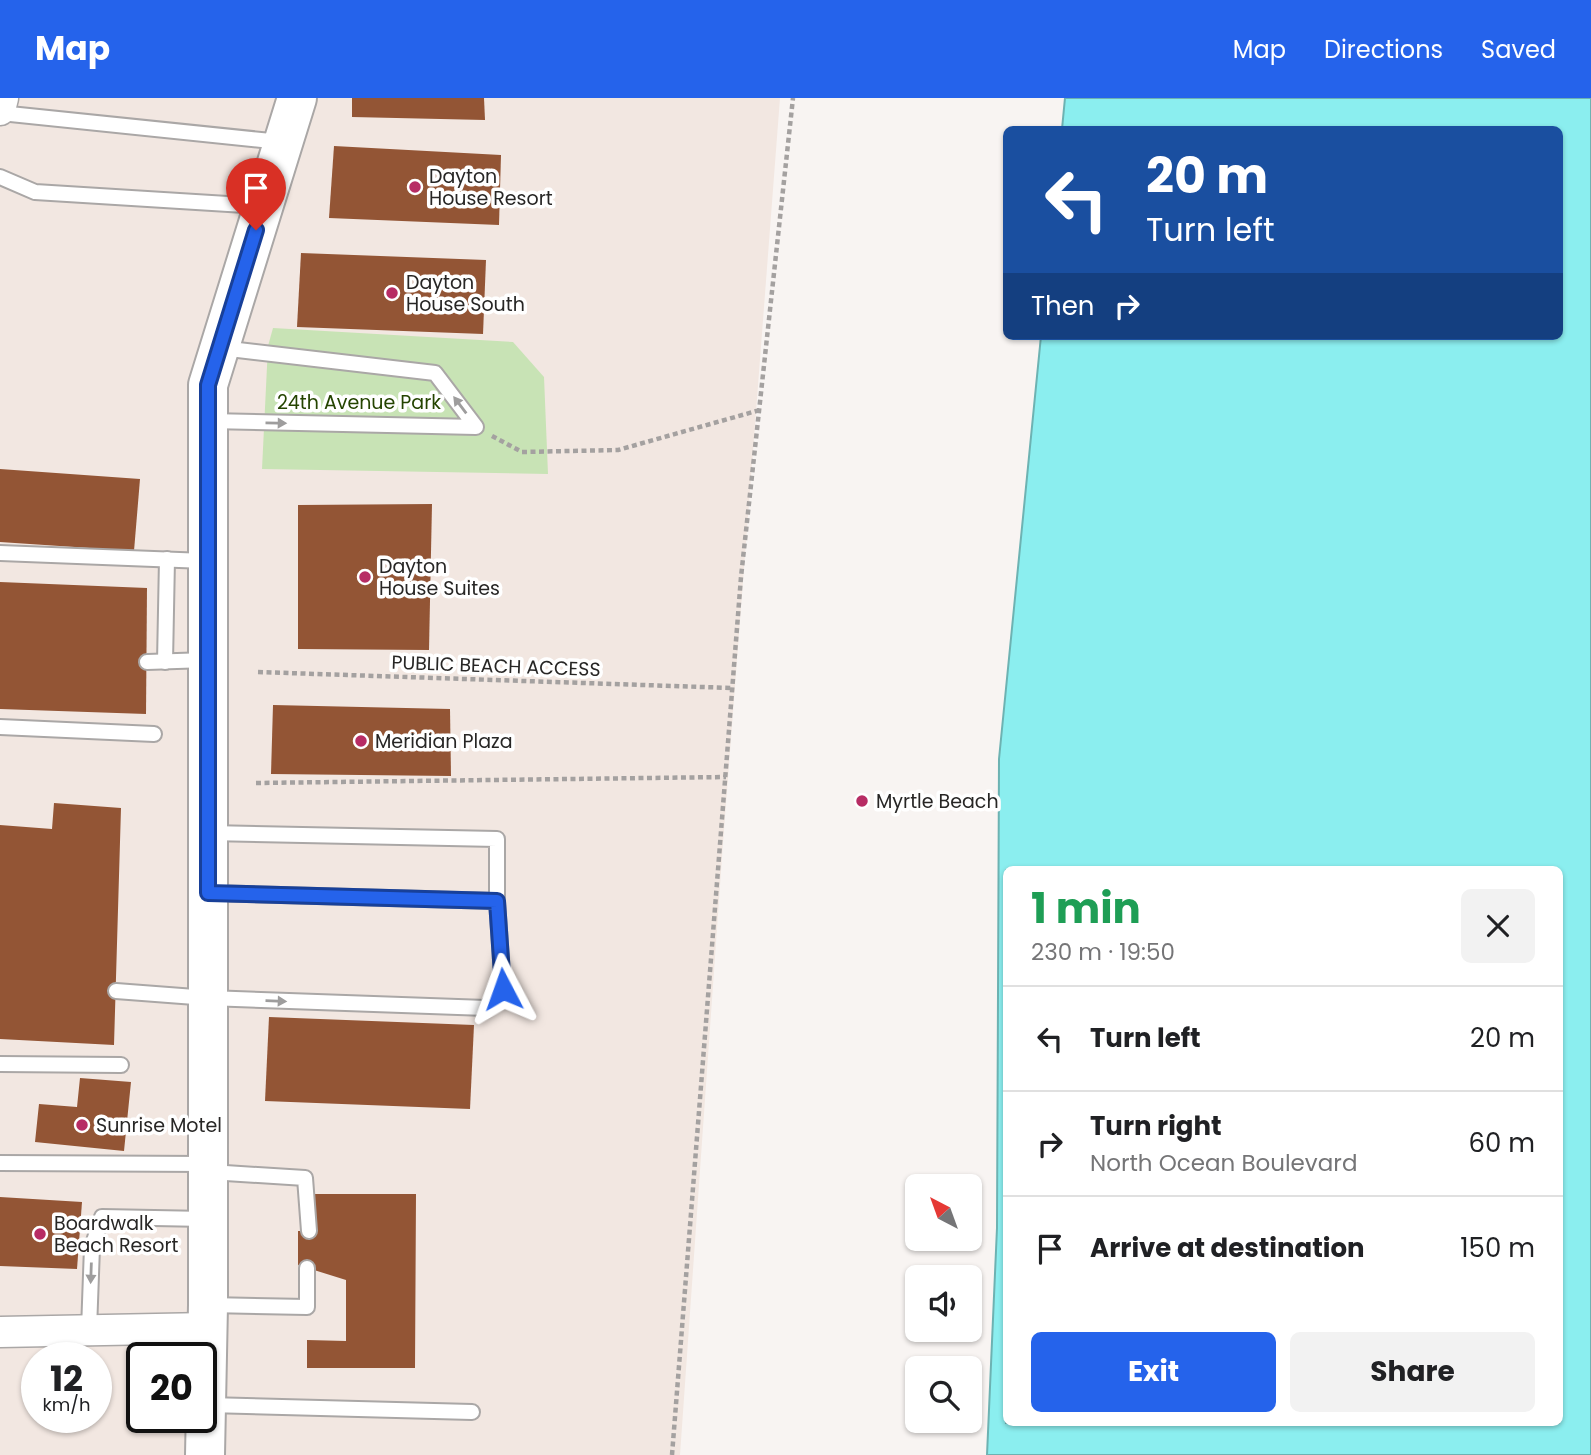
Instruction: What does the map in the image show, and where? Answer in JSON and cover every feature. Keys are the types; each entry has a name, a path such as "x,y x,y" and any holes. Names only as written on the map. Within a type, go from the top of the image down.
{"main road":[{"path":"207,1342 208,385 297,98"},
{"path":"205,1433 205,1455"}],"street":[{"path":"0,112 3,98"},
{"path":"0,1332 89,1330 208,1316"}],"lane":[{"path":"0,112 284,142"},
{"path":"0,177 35,192 264,206"},
{"path":"220,347 435,373 476,427"},
{"path":"208,421 476,427"},
{"path":"0,553 208,561"},
{"path":"165,662 167,559"},
{"path":"146,662 208,660"},
{"path":"0,727 154,734"},
{"path":"116,991 208,998 486,1008 503,989 497,901 497,839 208,833"},
{"path":"208,893 497,901"},
{"path":"0,1064 121,1065"},
{"path":"0,1163 208,1168 305,1178 309,1231"},
{"path":"89,1330 92,1247 102,1217 208,1219"},
{"path":"208,1316 307,1307 307,1268"},
{"path":"217,1405 472,1412"}],"path":[{"path":"672,1455 741,577 793,98"},
{"path":"476,427 522,452 618,450 760,410"},
{"name":"PUBLIC BEACH ACCESS","path":"258,672 732,688"},
{"path":"256,783 726,777"}],"shaded area":[{"path":"0,98 780,98 680,1455 0,1455"}],"green space":[{"name":"24th Avenue Park","path":"273,328 513,342 544,377 548,474 262,469 268,346"}],"water":[{"path":"1065,98 1591,98 1591,1455 987,1455 997,1228 999,759 1041,340 1563,340 1563,126 1062,126"}],"building":[{"path":"352,98 484,98 485,120 352,117"},
{"name":"Dayton House Resort","path":"334,146 501,155 499,225 329,218"},
{"name":"Dayton House South","path":"301,253 486,260 483,334 297,327"},
{"path":"0,469 140,479 134,551 0,542"},
{"path":"432,504 429,650 298,649 298,505"},
{"path":"0,582 147,588 146,714 0,709"},
{"name":"Meridian Plaza","path":"273,705 450,709 451,776 271,774"},
{"path":"54,803 121,808 114,1045 0,1039 0,825 52,829"},
{"path":"269,1017 474,1025 470,1109 265,1101"},
{"name":"Sunrise Motel","path":"80,1078 131,1082 124,1151 35,1142 39,1104 77,1107"},
{"path":"311,1194 416,1194 415,1368 307,1368 307,1340 346,1341 346,1280 298,1265 298,1231 311,1231"},
{"name":"Boardwalk Beach Resort","path":"0,1197 82,1202 77,1269 0,1266"}],"place":[{"name":"Dayton House Resort","path":"415,187"},
{"name":"Dayton House South","path":"392,293"},
{"name":"Dayton House Suites","path":"365,577"},
{"name":"Meridian Plaza","path":"361,741"},
{"name":"Myrtle Beach","path":"862,801"},
{"name":"Sunrise Motel","path":"82,1125"},
{"name":"Boardwalk Beach Resort","path":"40,1234"}],"route":[{"path":"256,230 208,385 208,893 497,901 503,989"}]}
